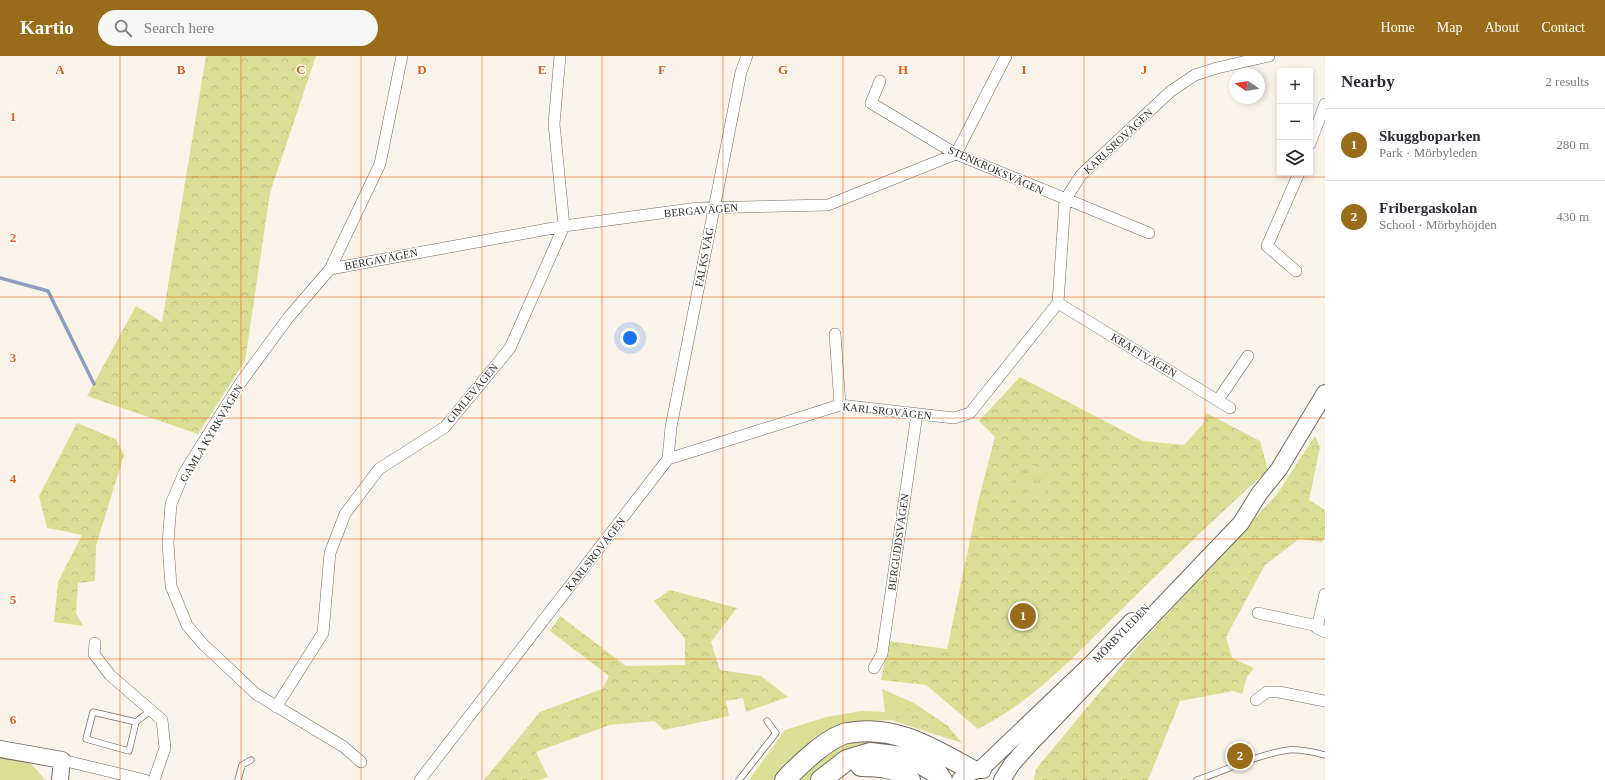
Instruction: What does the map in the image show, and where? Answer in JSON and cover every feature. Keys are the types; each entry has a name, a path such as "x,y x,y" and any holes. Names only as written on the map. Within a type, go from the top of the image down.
{"highway":[{"path":"785,780 824,745 847,733 876,732 904,735 927,745 971,773"},
{"path":"822,779 847,760 870,753 911,758 938,774 942,780"},
{"path":"822,779 848,767 880,766 903,774 910,780"}],"street":[{"name":"GAMLA KYRKVÄGEN","path":"361,762 344,747 256,694 202,643 186,625 171,586 168,543 171,504 184,473 241,382 288,318 330,269 380,164 402,56"},
{"name":"GIMLEVÄGEN","path":"276,707 323,633 330,553 345,514 379,470 445,427 510,348 564,226 554,124 560,56"},
{"name":"FALKS VÄG","path":"668,459 671,427 714,207 742,72 747,56"},
{"path":"956,154 1006,56"},
{"name":"KARLSROVÄGEN","path":"420,780 668,459 840,405 954,418 970,413 1058,303 1065,200 1081,175 1171,92 1195,75 1217,68 1269,56"},
{"name":"STENKROKSVÄGEN","path":"880,81 871,103 956,154 1065,200 1149,233"},
{"path":"1312,140 1325,104"},
{"name":"BERGAVÄGEN","path":"330,269 564,226 714,207 828,205 956,154"},
{"path":"1296,271 1267,246 1297,176"},
{"name":"KRAFTVÄGEN","path":"1058,303 1230,408"},
{"path":"834,334 840,405"},
{"path":"1218,400 1248,356"},
{"name":"MÖRBYLEDEN","path":"1002,780 1012,764 1029,745 1241,523 1260,494 1280,469 1323,403"},
{"name":"BERGUDDSVÄGEN","path":"874,668 882,654 917,414"},
{"name":"MÖRBYLEDEN","path":"971,773 1093,662 1194,558 1260,494"},
{"path":"1258,613 1321,629 1325,594"},
{"path":"95,643 94,654 110,675 162,720 164,748 154,780"},
{"path":"1256,700 1267,692 1279,692 1325,701"},
{"path":"0,749 62,760 145,780"},
{"path":"60,780 62,760"},
{"path":"971,773 997,780"}],"lane":[{"path":"136,722 93,712 86,739 129,751 136,722 151,710"},
{"path":"740,780 776,733 767,721"},
{"path":"1196,780 1226,771 1248,761 1289,750 1308,751 1325,755"},
{"path":"238,780 242,765 250,760"}],"green space":[{"path":"206,56 316,56 270,193 245,361 198,434 87,396 136,306 162,322"},
{"path":"1020,377 1143,441 1184,445 1203,424 1206,413 1260,441 1268,470 1193,540 1053,676 1018,705 978,729 926,685 881,680 889,641 947,649 978,502 995,437 979,421"},
{"path":"77,423 116,439 124,455 96,546 95,581 78,583 76,613 83,626 54,622 58,582 82,535 47,528 39,496"},
{"path":"1315,436 1320,447 1309,500 1325,510 1325,537 1322,542 1299,539 1265,565 1226,637 1232,658 1254,668 1247,677 1242,694 1233,691 1180,701 1148,780 1034,780 1036,769 1138,646 1277,494"},
{"path":"1027,462 1051,474 1044,495 1014,508 1010,487 1016,467"},
{"path":"670,590 737,608 711,642 720,670 761,676 788,697 746,712 743,698 726,701 729,716 664,730 654,721 610,725 536,752 548,777 538,780 484,780 540,712 602,689 609,676 550,631 560,616 626,666 685,665 685,639 654,601"},
{"path":"1032,600 1035,631 1013,633 1011,601"},
{"path":"882,689 914,703 891,720 852,722 810,742 775,780 749,780 785,730 826,717 861,711 885,712"},
{"path":"914,703 948,726 962,743 891,720"},
{"path":"878,740 893,742 891,749 847,755 820,768 812,780 795,780 821,756 836,747 855,741"},
{"path":"0,754 26,761 35,768 45,780 0,780"}],"waterway":[{"path":"0,278 48,291 94,384"}],"place":[{"name":"Skuggboparken","path":"1023,616"},
{"name":"Fribergaskolan","path":"1240,756"}]}
